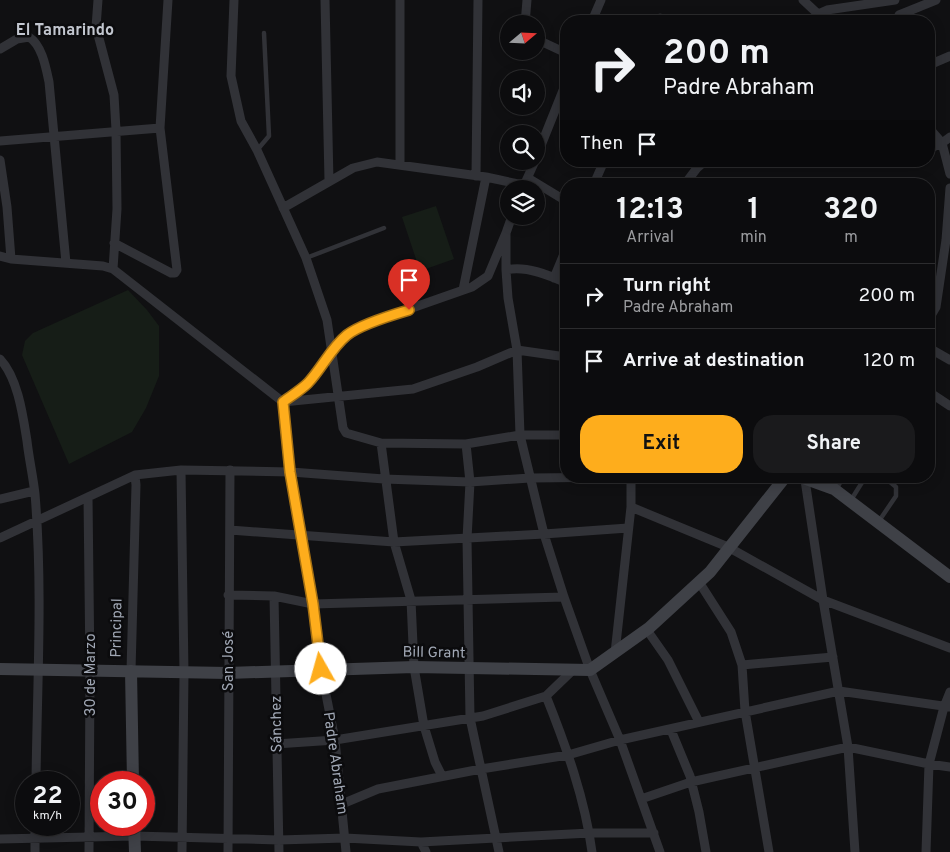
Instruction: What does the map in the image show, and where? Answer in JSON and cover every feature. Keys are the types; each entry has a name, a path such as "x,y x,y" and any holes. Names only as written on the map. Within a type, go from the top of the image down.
{"street":[{"path":"98,0 96,27 114,95 116,130 117,209 113,269"},
{"path":"114,243 171,273 175,273 177,270 160,128 168,0"},
{"path":"234,0 231,76 241,121 257,150 306,258 327,320 346,433 381,443 466,444 520,435 560,435"},
{"path":"325,0 329,181"},
{"path":"400,0 400,165"},
{"path":"476,176 478,0"},
{"path":"526,15 527,0"},
{"path":"595,15 601,0"},
{"path":"803,0 814,15"},
{"path":"820,15 827,10 895,0 898,15"},
{"path":"905,15 936,0"},
{"path":"0,49 17,39 25,37 34,40 45,65 66,263"},
{"path":"545,43 560,50"},
{"path":"935,62 950,56"},
{"path":"545,137 560,98"},
{"path":"0,141 116,130 160,128"},
{"path":"935,135 942,143 950,174"},
{"path":"935,146 950,137"},
{"path":"0,160 7,207 11,259"},
{"path":"283,208 353,168 377,162 502,180"},
{"path":"690,178 698,167"},
{"path":"463,290 486,177"},
{"path":"935,309 948,239 950,188"},
{"path":"545,192 560,199"},
{"path":"283,402 307,384 332,351 349,333 472,287 488,276 509,225"},
{"path":"506,233 508,298 517,350 520,435 530,478 544,534 564,597 590,670 620,740 660,852"},
{"path":"0,256 11,259 103,266 113,269 283,402 413,389 477,367 517,350 560,356"},
{"path":"554,278 560,264"},
{"path":"506,270 516,267 560,280"},
{"path":"935,351 950,360"},
{"path":"1,360 13,382 22,412 37,522 39,670 36,771"},
{"path":"935,396 950,406"},
{"name":"Padre Abraham","path":"283,402 290,472 313,604 321,669 335,740 346,852"},
{"path":"381,443 384,479 394,542 411,600 414,667 424,726 435,762 442,776"},
{"path":"466,444 470,482 467,539 470,718 499,852"},
{"path":"0,538 135,475 181,470 290,472 384,479 470,482 560,478"},
{"path":"181,470 184,673 182,852"},
{"name":"San José","path":"228,852 230,470"},
{"name":"Principal","path":"133,771 131,671 135,475"},
{"path":"614,652 632,507 631,483"},
{"path":"590,670 647,630 710,572 780,483"},
{"path":"803,483 848,747 855,852"},
{"path":"817,483 834,489 950,577"},
{"path":"834,489 837,483"},
{"path":"0,498 34,491"},
{"name":"30 de Marzo","path":"88,497 90,852"},
{"path":"632,507 728,548 823,600 950,648"},
{"path":"230,530 302,537 394,542 628,528"},
{"path":"699,582 731,632 742,665 745,711 769,852"},
{"path":"228,595 274,596 313,604 564,597"},
{"name":"Sánchez","path":"274,596 279,852"},
{"path":"647,630 668,660 699,722"},
{"path":"742,665 833,658"},
{"name":"Bill Grant","path":"0,669 184,673 414,667 590,670"},
{"path":"276,744 335,740 483,716 546,696 574,669"},
{"path":"342,804 378,788 568,755 620,740 671,730 838,690 947,707"},
{"path":"926,852 930,764 950,692"},
{"path":"546,696 565,743 590,833 592,852"},
{"path":"671,730 691,782 699,812 706,852"},
{"path":"642,799 691,782 848,747 950,767"},
{"path":"155,834 181,838 279,840 345,838 421,842 590,833 654,833"},
{"path":"0,839 95,836"},
{"path":"134,836 135,852"},
{"path":"34,838 35,852"},
{"path":"421,842 426,852"}],"lane":[{"path":"257,150 269,136 264,33"},
{"path":"306,258 384,228"},
{"path":"850,502 862,483"},
{"path":"878,522 896,496 896,487 891,483"}],"shaded area":[{"path":"436,206 454,259 420,271 402,217"},
{"path":"128,290 159,326 159,376 146,408 132,432 69,464 22,355 25,341 33,333"}],"district":[{"name":"El Tamarindo","path":"65,29"}],"route":[{"path":"321,669 313,604 290,472 283,402 307,384 332,351 349,333 409,310"}]}
